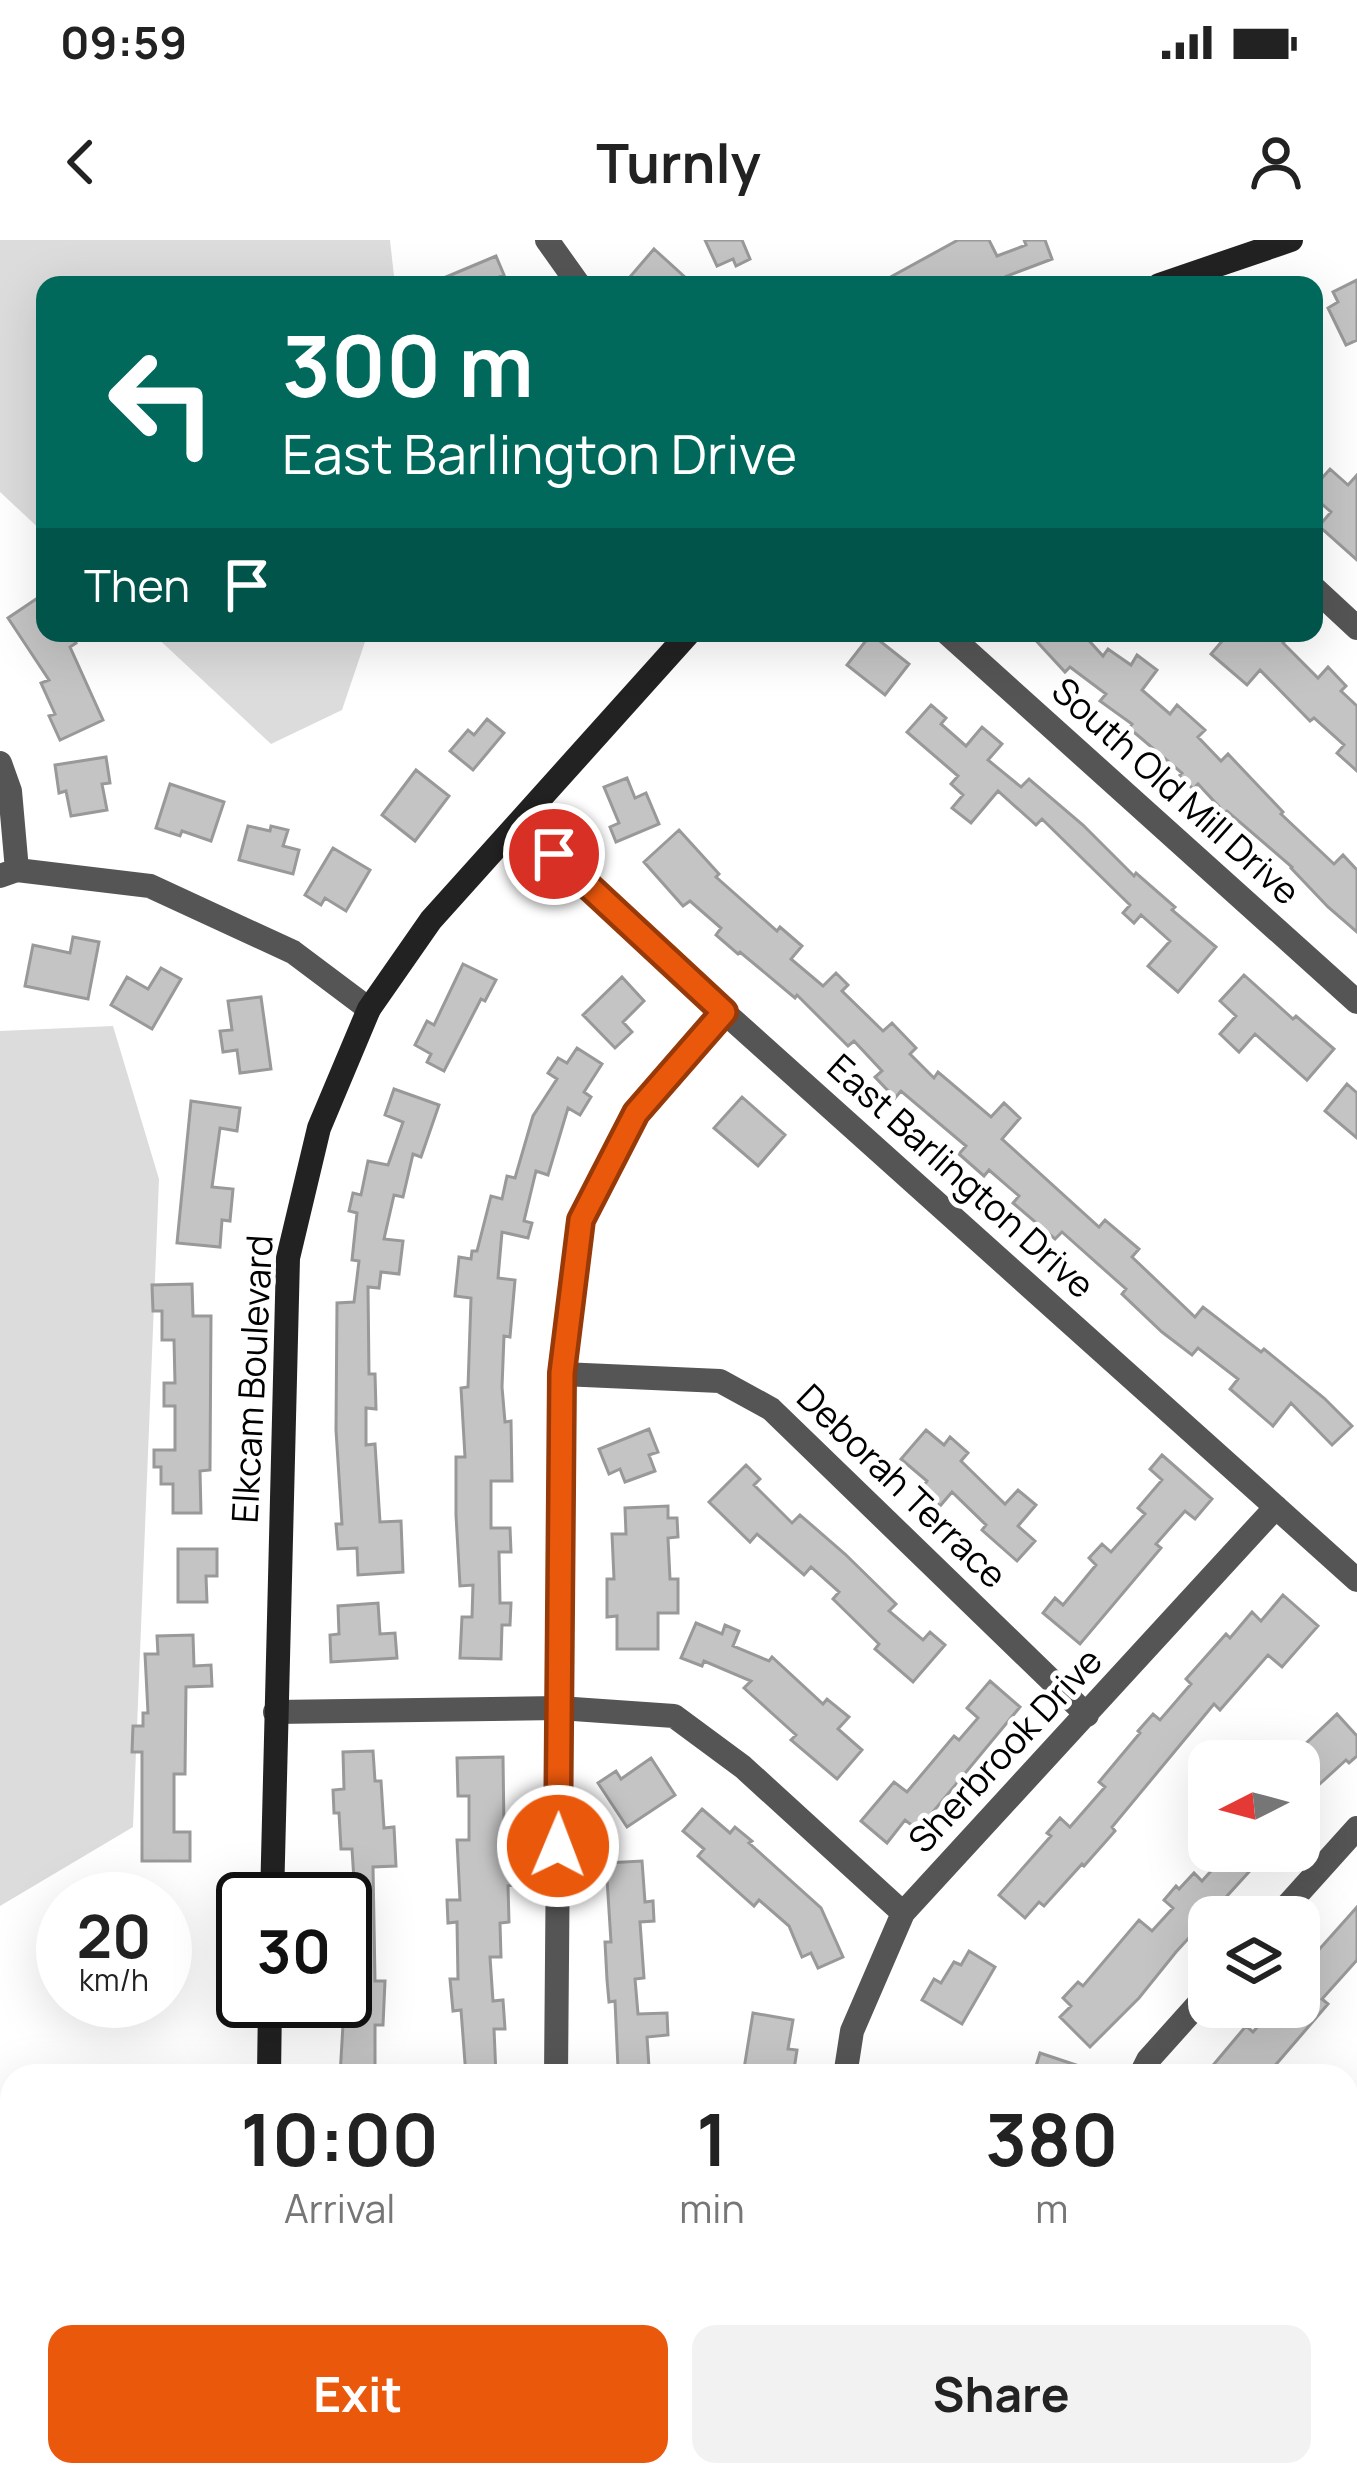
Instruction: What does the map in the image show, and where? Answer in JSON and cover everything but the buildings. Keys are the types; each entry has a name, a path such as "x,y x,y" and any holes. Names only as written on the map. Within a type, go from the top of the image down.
{"street":[{"path":"549,240 573,276"},
{"path":"1185,276 1291,240"},
{"path":"1323,596 1357,628"},
{"name":"Elkcam Boulevard","path":"272,1872 288,1258 319,1128 369,1009 431,920 681,642"},
{"name":"South Old Mill Drive","path":"957,642 1357,1002"},
{"path":"0,763 10,791 9,873 150,886 293,952 369,1009"},
{"name":"East Barlington Drive","path":"520,822 724,1012 1357,1580"},
{"path":"556,2064 562,1373 581,1220 636,1113 724,1012"},
{"name":"Deborah Terrace","path":"562,1373 721,1381 771,1408 1088,1714"},
{"name":"Sherbrook Drive","path":"846,2064 852,2031 904,1913 1276,1507"},
{"path":"275,1712 559,1708 674,1716 743,1767 904,1913"},
{"path":"1295,1896 1357,1828"},
{"path":"1146,2064 1188,2015"},
{"path":"268,2064 269,2028"}],"shaded area":[{"path":"0,240 390,240 394,276 36,276 36,526 0,492"},
{"path":"162,642 365,642 342,710 271,744"},
{"path":"113,1026 159,1179 133,1827 57,1872 36,1872 36,1885 0,1906 0,1031"}],"route":[{"path":"554,854 724,1012 636,1113 581,1220 562,1373 558,1846"}]}
